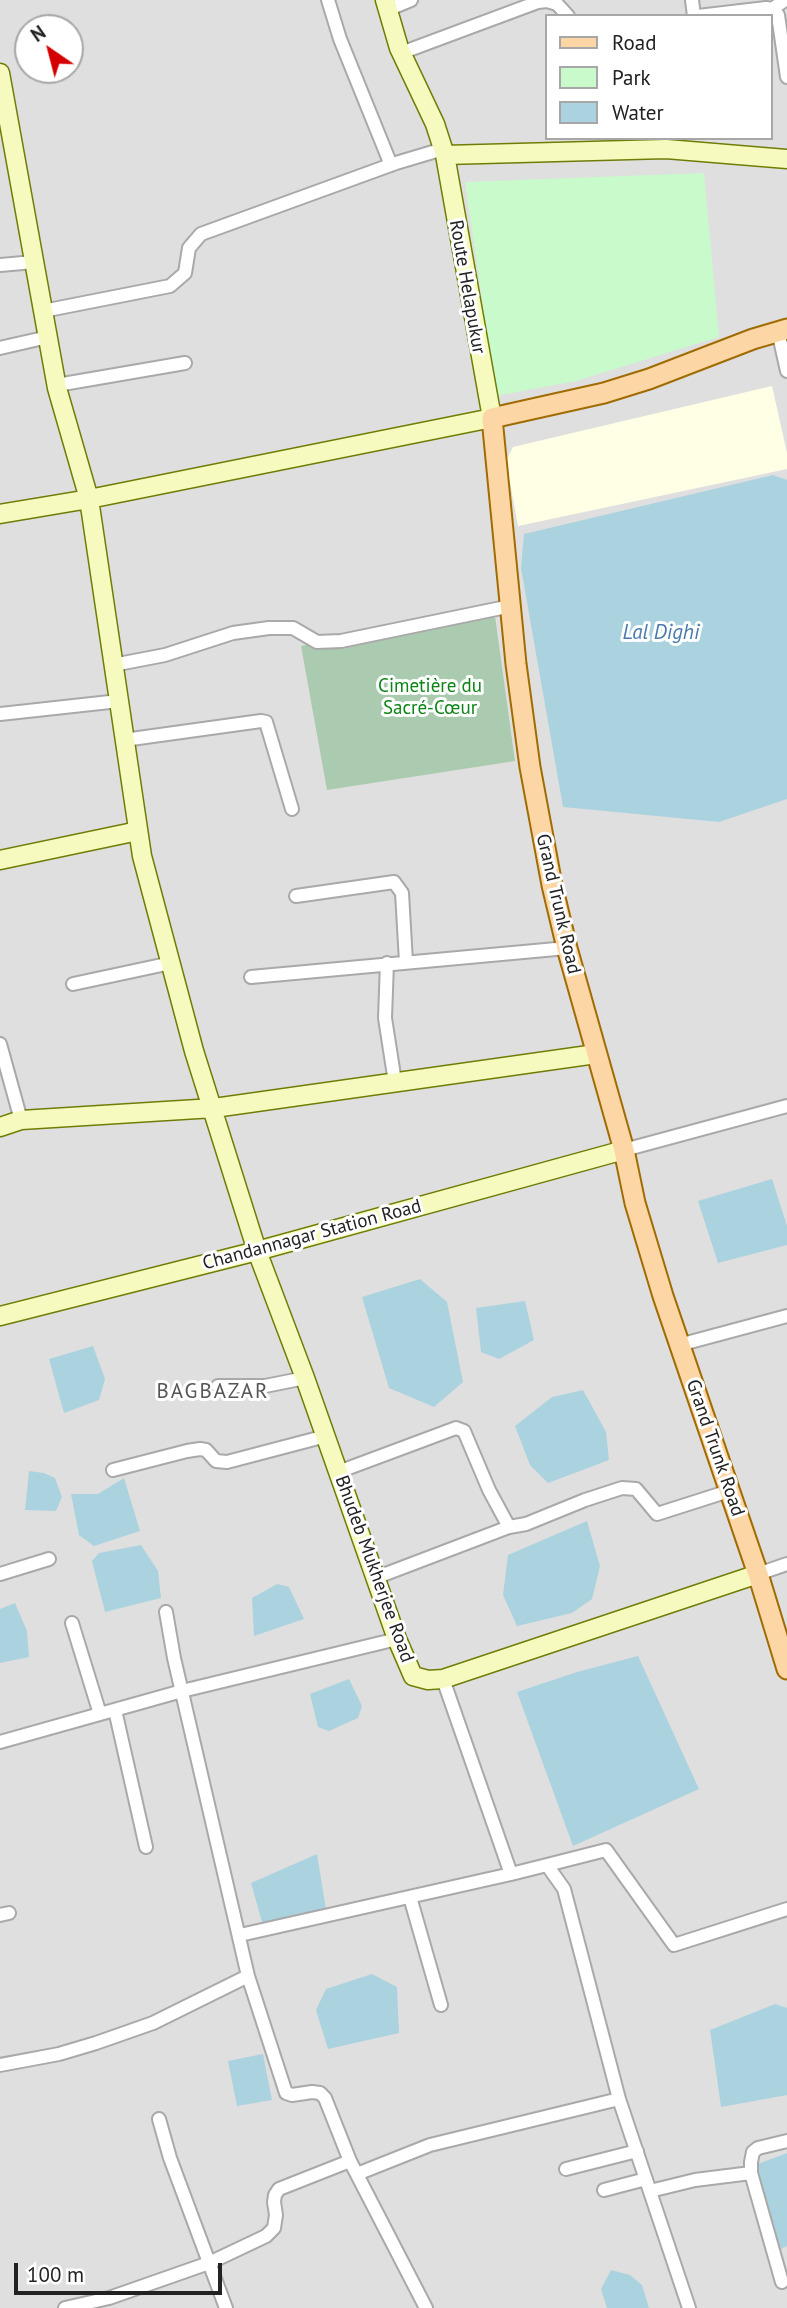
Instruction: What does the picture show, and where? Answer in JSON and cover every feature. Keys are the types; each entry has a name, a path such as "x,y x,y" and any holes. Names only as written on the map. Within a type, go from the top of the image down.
{"main road":[{"path":"492,418 604,393 783,330"},
{"name":"Grand Trunk Road","path":"492,418 516,664 530,767 567,948 624,1150 638,1214 787,1669"}],"street":[{"path":"328,0 340,39 391,165"},
{"path":"386,5 411,0"},
{"path":"772,9 785,0"},
{"path":"401,53 538,2 557,4 566,14"},
{"name":"Route Helapukur","path":"386,5 401,53 435,124 444,152 492,418"},
{"path":"714,14 772,9 778,15 787,77"},
{"name":"Bhudeb Mukherjee Road","path":"0,72 5,128 57,385 89,499 142,856 194,1051 257,1251 326,1436 397,1639 413,1676 428,1680 443,1679"},
{"path":"43,311 170,286 185,273 189,248 201,234 391,165 444,152 667,144 787,159"},
{"path":"0,265 34,262"},
{"path":"783,330 787,371"},
{"path":"0,348 48,337"},
{"path":"57,385 185,363"},
{"path":"0,514 89,499 492,418"},
{"path":"113,665 165,655 233,633 293,628 317,642 341,641 511,606"},
{"path":"0,714 119,701"},
{"path":"124,740 266,722 292,809"},
{"path":"0,860 138,831"},
{"path":"296,896 394,882 402,893 407,962"},
{"path":"251,977 567,948"},
{"path":"73,985 171,963"},
{"path":"387,963 385,1018 395,1082"},
{"path":"0,1044 21,1120"},
{"path":"0,1127 21,1120 214,1108 596,1054"},
{"path":"624,1150 787,1105"},
{"name":"Chandannagar Station Road","path":"0,1316 257,1251 624,1150"},
{"path":"680,1345 787,1315"},
{"path":"218,1386 265,1386 305,1378"},
{"path":"338,1472 440,1433 461,1428 509,1527"},
{"path":"113,1470 200,1449 206,1450 216,1461 227,1462 326,1436"},
{"path":"375,1578 622,1488 636,1489 657,1514 729,1491"},
{"path":"0,1574 49,1559"},
{"path":"511,1874 443,1679 787,1564"},
{"path":"166,1612 248,1976 286,2093 320,2093 325,2098 356,2174 426,2308"},
{"path":"72,1623 100,1714"},
{"path":"0,1742 182,1691 397,1639"},
{"path":"115,1710 146,1847"},
{"path":"240,1935 606,1850 674,1945 787,1909"},
{"path":"547,1865 564,1889 619,2099 689,2308"},
{"path":"410,1897 441,2005"},
{"path":"0,2065 58,2054 153,2023 248,1976"},
{"path":"356,2174 430,2146 619,2099"},
{"path":"159,2119 170,2158 226,2308"},
{"path":"782,2282 751,2173 753,2152 758,2148 787,2141"},
{"path":"566,2169 637,2151"},
{"path":"65,2308 109,2298 209,2263 266,2236 274,2228 275,2194 279,2189 350,2161"},
{"path":"604,2190 751,2173"}],"shaded area":[{"path":"0,0 787,0 787,2308 0,2308"},
{"path":"772,386 787,453 787,469 518,526 506,461 513,447"}],"green space":[{"path":"704,173 719,337 576,381 496,396 465,182"},
{"name":"Cimetière du Sacré-Cœur","path":"494,609 515,761 327,790 301,646"}],"water":[{"name":"Lal Dighi","path":"773,475 787,480 787,799 719,822 563,807 521,568 524,534"},
{"path":"772,1179 787,1226 787,1245 718,1263 698,1201"},
{"path":"420,1279 447,1302 463,1382 434,1407 389,1388 362,1297"},
{"path":"525,1301 534,1340 499,1359 481,1352 476,1308"},
{"path":"93,1346 105,1379 99,1400 64,1413 49,1359"},
{"path":"583,1390 606,1432 609,1460 548,1483 530,1465 515,1426 552,1397"},
{"path":"29,1471 55,1478 62,1497 56,1511 25,1510"},
{"path":"124,1478 140,1531 94,1546 79,1535 71,1494 98,1494"},
{"path":"587,1521 600,1566 592,1599 572,1613 517,1626 503,1595 508,1555"},
{"path":"141,1545 158,1571 161,1598 105,1612 92,1561 99,1553"},
{"path":"277,1584 289,1587 304,1619 254,1636 252,1598"},
{"path":"15,1603 27,1631 29,1657 0,1663 0,1609"},
{"path":"638,1656 699,1789 573,1846 517,1692"},
{"path":"349,1679 362,1706 358,1718 329,1731 318,1727 310,1694"},
{"path":"317,1854 326,1909 264,1929 251,1883"},
{"path":"372,1974 397,1987 399,2033 328,2049 316,2010 326,1989"},
{"path":"775,2004 787,2008 787,2095 721,2107 710,2030"},
{"path":"263,2054 272,2100 237,2106 228,2061"},
{"path":"787,2153 787,2246 781,2249 755,2165"},
{"path":"611,2270 630,2275 642,2285 649,2308 607,2308 601,2289"}],"district":[{"name":"BAGBAZAR","path":"213,1392"}]}
